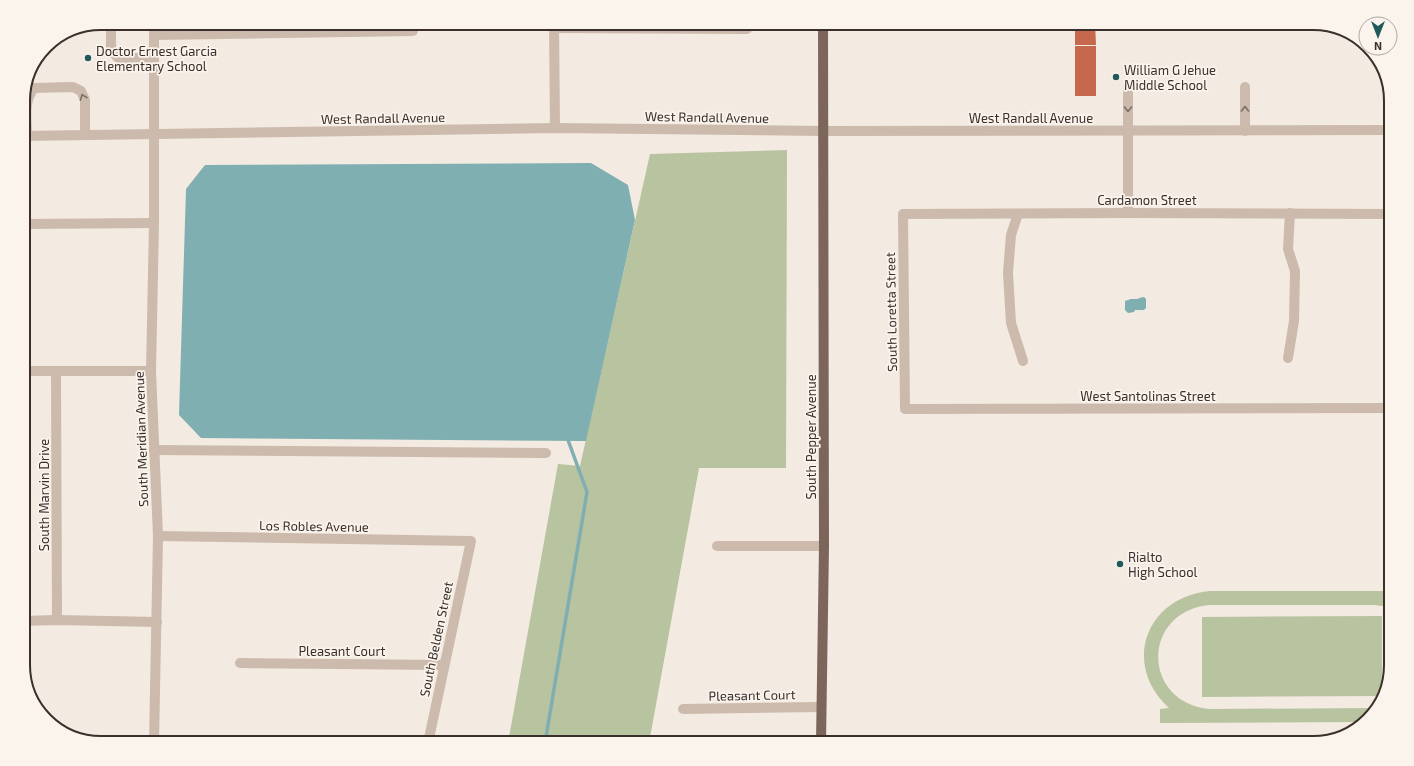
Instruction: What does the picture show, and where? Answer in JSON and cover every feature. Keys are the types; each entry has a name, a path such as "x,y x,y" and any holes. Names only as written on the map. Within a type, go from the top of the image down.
{"main road":[{"name":"South Pepper Avenue","path":"821,736 824,546 823,30"}],"street":[{"path":"111,30 111,50 118,58 154,58"},
{"name":"South Meridian Avenue","path":"154,30 154,223 151,370 158,536 154,736"},
{"path":"554,30 555,128"},
{"path":"154,34 413,31"},
{"path":"1128,87 1128,213"},
{"path":"1245,87 1245,131"},
{"path":"31,93 34,88 73,88 81,91 85,100 85,135"},
{"name":"West Randall Avenue","path":"30,136 555,128 823,131 1384,130"},
{"path":"1288,358 1294,321 1295,271 1288,249 1290,213"},
{"name":"Cardamon Street","path":"903,214 1384,214"},
{"name":"South Loretta Street","path":"903,214 905,409"},
{"path":"1018,214 1011,236 1008,273 1011,323 1023,361"},
{"path":"30,224 154,223"},
{"path":"30,371 151,370"},
{"name":"South Marvin Drive","path":"56,371 57,620"},
{"name":"West Santolinas Street","path":"905,409 1384,408"},
{"path":"154,450 546,453"},
{"name":"Los Robles Avenue","path":"158,536 470,541"},
{"name":"South Belden Street","path":"429,736 470,541"},
{"path":"717,546 824,546"},
{"path":"30,621 157,622"},
{"name":"Pleasant Court","path":"240,663 444,665"},
{"name":"Pleasant Court","path":"683,708 821,707"}],"green space":[{"path":"787,150 786,468 699,468 650,736 509,736 558,464 580,466 650,154"},
{"path":"1210,591 1384,591 1384,606 1210,605 1187,611 1171,623 1161,639 1158,657 1161,675 1171,691 1187,703 1210,709 1369,708 1355,722 1160,723 1160,709 1169,708 1154,691 1146,672 1144,653 1148,635 1156,619 1170,606 1188,596"},
{"path":"1382,616 1382,684 1377,696 1202,697 1202,617"}],"water":[{"path":"591,163 628,185 635,220 586,441 201,438 179,415 186,189 205,165"},
{"path":"1144,297 1146,299 1146,308 1144,310 1135,310 1134,312 1128,313 1125,310 1125,301"}],"building":[{"path":"1075,30 1095,30 1096,45 1075,45"},
{"path":"1075,46 1096,46 1096,96 1075,96"}],"waterway":[{"path":"546,736 587,492 568,440"}],"place":[{"name":"Doctor Ernest Garcia Elementary School","path":"88,58"},
{"name":"William G Jehue Middle School","path":"1116,77"},
{"name":"Rialto High School","path":"1120,564"}]}
